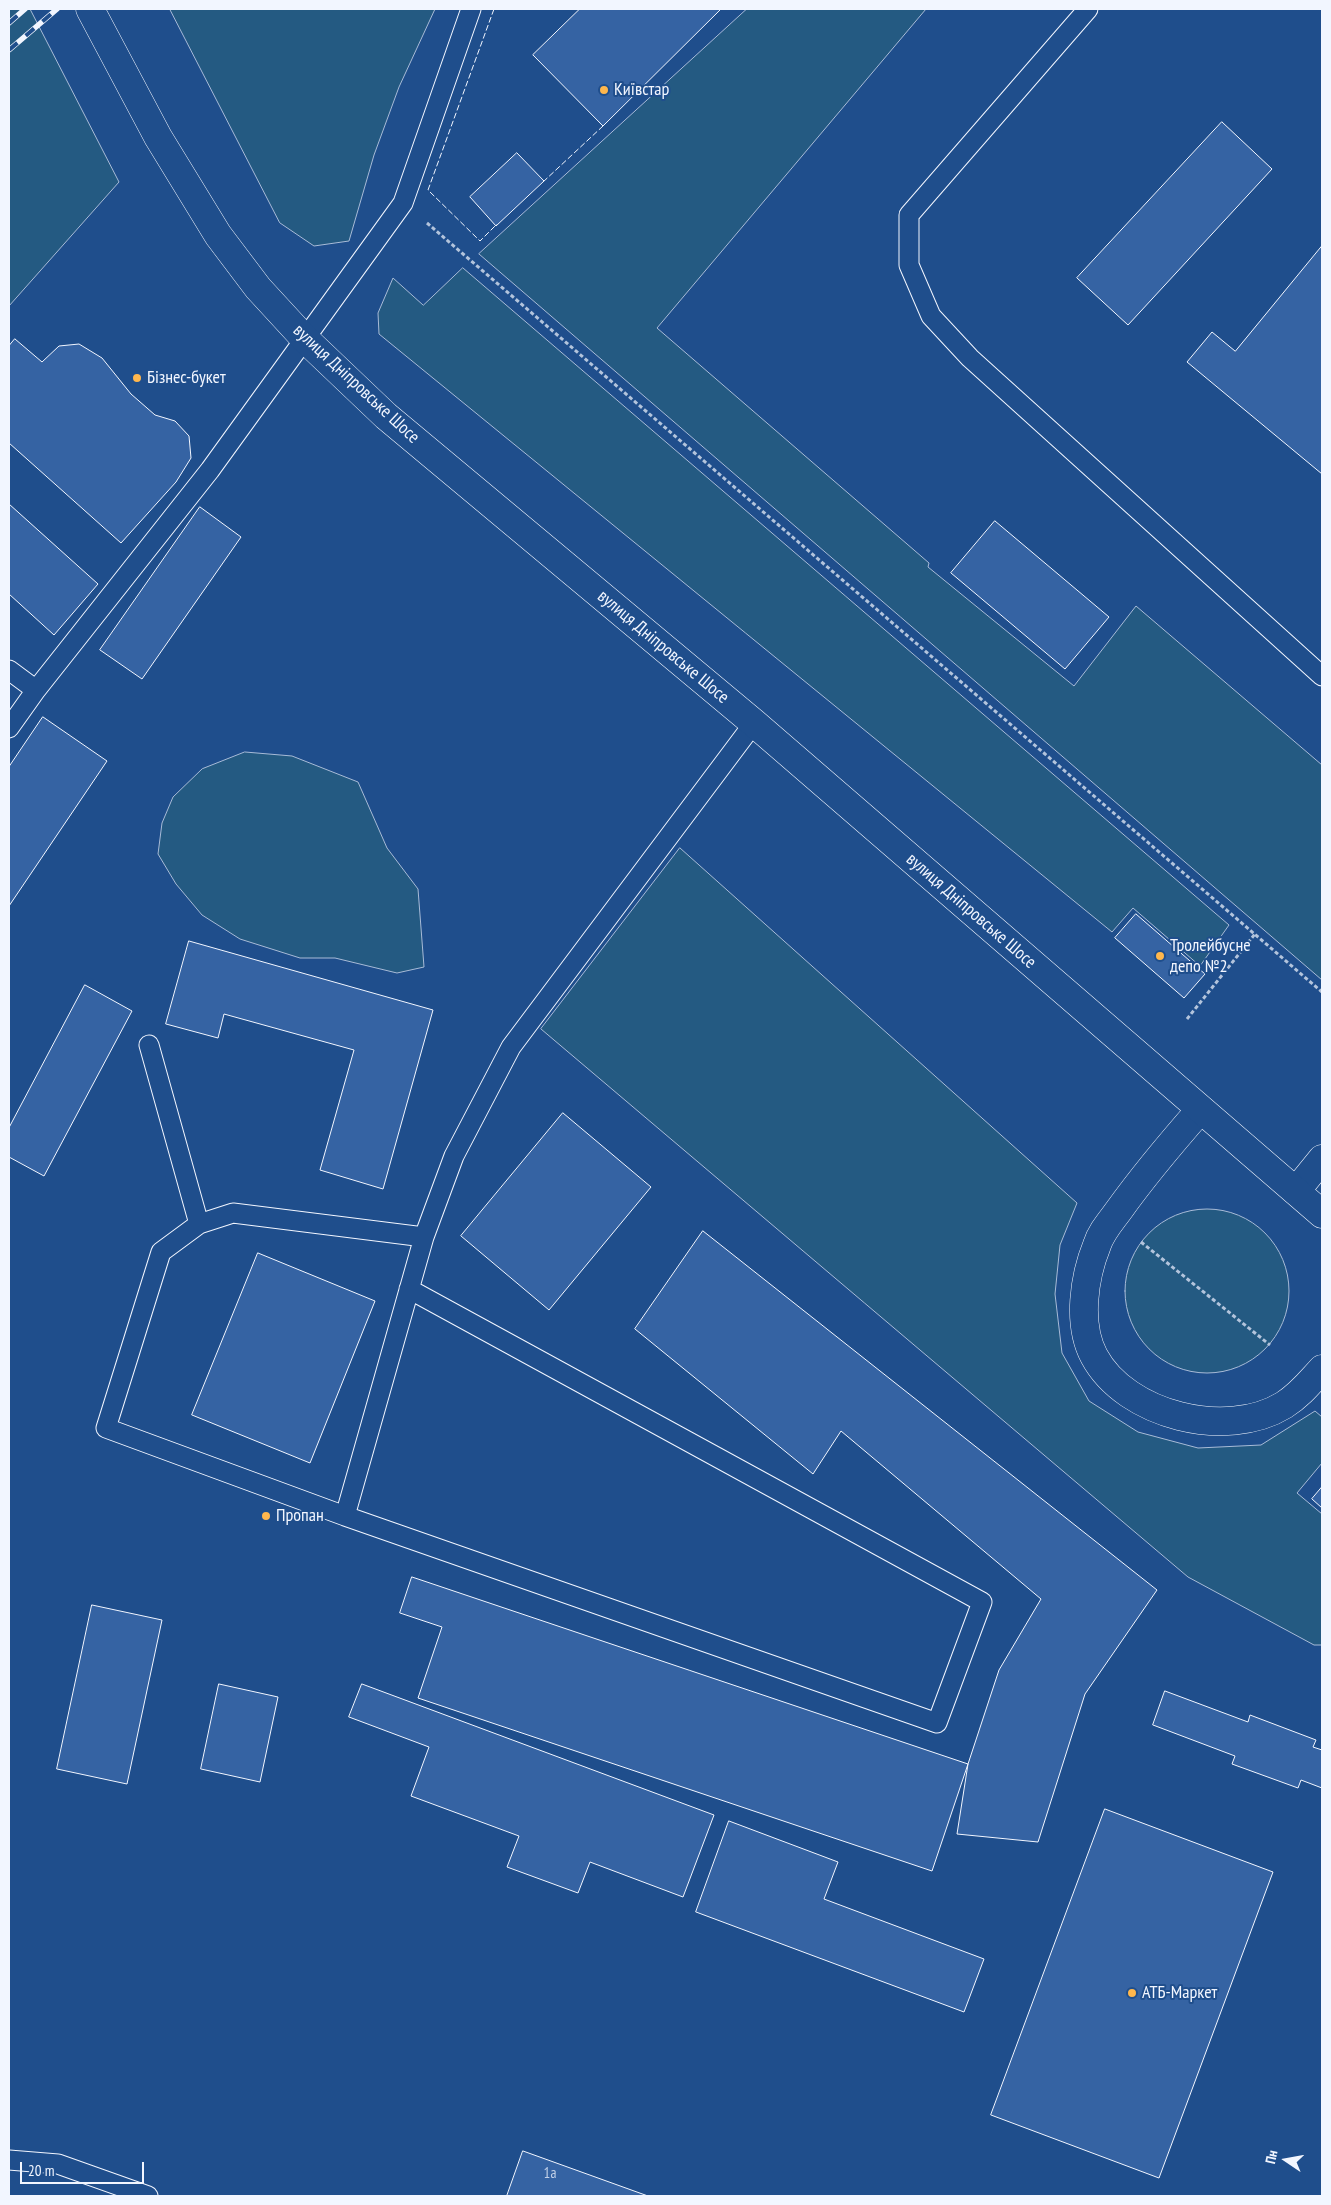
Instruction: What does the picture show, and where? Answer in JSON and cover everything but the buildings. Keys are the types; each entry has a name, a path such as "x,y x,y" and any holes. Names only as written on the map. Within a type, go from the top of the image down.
{"main road":[{"name":"вулиця Дніпровське Шосе","path":"90,9 158,137 218,235 258,288 304,338 386,416 754,723 1322,1214"},
{"path":"1200,1110 1136,1186 1097,1244 1089,1272 1084,1304 1085,1331 1093,1356 1112,1381 1132,1396 1174,1414 1205,1422 1230,1422 1254,1418 1283,1406 1302,1393 1322,1368"},
{"path":"1296,1191 1322,1159"}],"lane":[{"path":"9,728 36,690 210,470 304,338 404,203 470,9"},
{"path":"1088,9 909,215 909,265 931,316 970,358 1322,676"},
{"path":"9,670 36,690"},
{"path":"345,1516 424,1237 454,1156 511,1047 754,723"},
{"path":"149,1045 198,1224"},
{"path":"409,1289 982,1602 937,1723 345,1516 106,1428 161,1252 198,1224 233,1213 424,1237"},
{"path":"9,2160 58,2164 148,2196"}],"path":[{"path":"404,203 1322,992"},
{"path":"1187,1018 1255,934"},
{"path":"1141,1242 1270,1344"}],"shaded area":[{"path":"9,9 30,9 119,182 9,306"},
{"path":"170,9 435,9 399,87 374,155 349,241 314,246 280,223"},
{"path":"747,9 926,9 657,328 929,563 928,567 1074,686 1136,606 1322,765 1322,980 479,254"},
{"path":"463,268 1229,925 1200,966 1133,908 1112,932 379,334 378,313 393,278 423,305"},
{"path":"245,752 292,756 358,782 387,848 418,889 424,967 397,973 335,958 300,958 240,939 202,915 176,884 158,854 162,823 173,797 202,769"},
{"path":"680,848 1077,1203 1060,1245 1055,1294 1062,1353 1089,1401 1138,1432 1198,1448 1261,1445 1315,1411 1322,1417 1322,1463 1297,1493 1322,1514 1322,1645 1314,1645 1188,1577 541,1029"},
{"path":"1215,1209 1231,1212 1246,1218 1271,1239 1280,1252 1286,1267 1289,1291 1288,1307 1280,1330 1259,1355 1246,1364 1231,1370 1199,1373 1183,1370 1161,1360 1138,1337 1126,1307 1125,1283 1128,1267 1138,1245 1161,1222 1191,1210"}],"railway":[{"path":"9,23 25,9"},
{"path":"9,50 57,9"}],"fence":[{"path":"494,9 428,190 480,241 497,224"},
{"path":"543,182 603,126"}],"place":[{"name":"Київстар","path":"604,90"},
{"name":"Бізнес-букет","path":"137,378"},
{"name":"Тролейбусне депо №2","path":"1160,956"},
{"name":"Пропан","path":"266,1516"},
{"name":"АТБ-Маркет","path":"1132,1993"}]}
